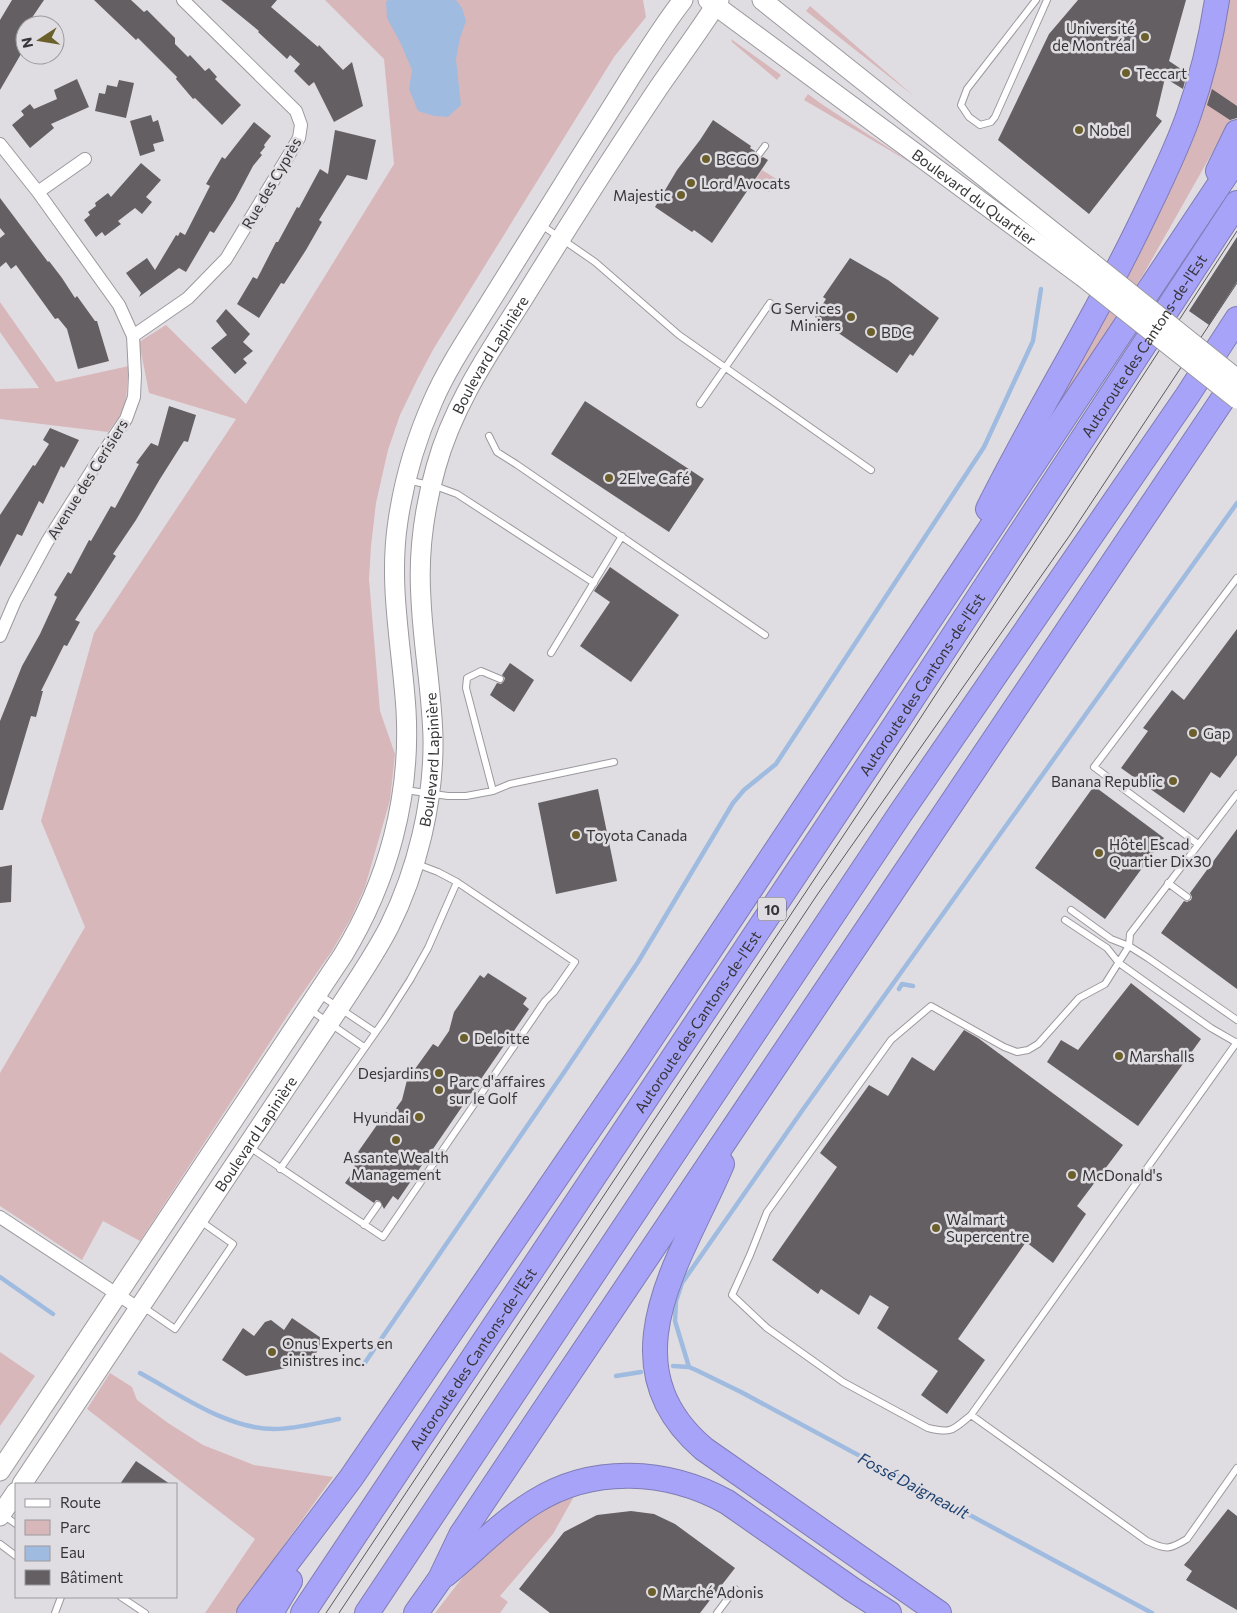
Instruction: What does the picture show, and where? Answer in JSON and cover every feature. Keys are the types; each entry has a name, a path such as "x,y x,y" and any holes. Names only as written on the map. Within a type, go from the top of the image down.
{"highway":[{"path":"938,607 1016,453 1069,360 1130,246 1174,153 1196,93 1210,38 1217,0"},
{"path":"1189,228 1237,132"},
{"path":"250,1613 350,1478 638,1058 1237,158"},
{"name":"Autoroute des Cantons-de-l'Est","path":"303,1613 895,725 1237,202"},
{"path":"367,1613 900,814 1187,396 1237,319"},
{"path":"416,1613 440,1579 461,1535 1237,378"},
{"path":"743,1112 707,1198 679,1255 663,1297 656,1323 654,1348 656,1371 662,1392 686,1433 704,1449 939,1613"},
{"path":"440,1579 513,1516 542,1497 561,1488 587,1480 615,1476 644,1475 684,1483 706,1491 727,1502 889,1613"},
{"path":"271,1613 350,1478"}],"main road":[{"name":"Boulevard Lapinière","path":"0,1471 313,1001 357,933 373,899 394,837 403,790 407,753 407,725 396,612 395,573 398,521 406,480 421,431 440,386 462,347 646,54 684,0"},
{"name":"Boulevard du Quartier","path":"762,0 1087,270 1237,399"},
{"name":"Boulevard Lapinière","path":"23,1483 334,1016 388,929 414,863 429,793 433,732 420,599 420,572 423,534 432,485 445,438 469,387 561,238 714,2"},
{"name":"Boulevard du Quartier","path":"714,2 820,84 1087,270 1237,378"},
{"path":"4,1517 15,1494"}],"street":[{"name":"Rue des Cyprès","path":"134,336 188,298 226,259 299,138 301,125 296,111 183,0"},
{"name":"Avenue des Cerisiers","path":"0,144 38,192 119,305 134,336 134,397 126,419 100,456 47,542 15,601 0,636"},
{"path":"38,192 84,158"},
{"path":"0,1217 138,1308"}],"lane":[{"path":"1036,0 967,90 963,98 961,105 965,113 980,125 991,122 994,117 1047,0"},
{"path":"759,154 765,146"},
{"path":"539,224 596,262 679,335 871,470"},
{"path":"700,404 770,303"},
{"path":"489,436 496,452 765,635"},
{"path":"406,480 432,485 457,494 594,583"},
{"path":"551,653 622,536"},
{"path":"1198,844 1094,767 1237,578"},
{"path":"493,791 466,688 467,678 481,671 500,679"},
{"path":"403,790 460,796 493,791 510,784 614,762"},
{"path":"1064,920 1107,948 1119,963 1211,1028 1237,1042 971,1415 953,1430 941,1432 928,1428 843,1382 767,1328 732,1295 767,1212 891,1040 931,1006 1004,1047 1017,1052 1028,1050 1038,1044 1080,998 1105,984 1119,963 1129,946 1130,934 1236,796"},
{"path":"247,1146 383,1237 545,1001 554,992 575,962 457,882 414,863"},
{"path":"280,1169 385,1019 423,956 457,882"},
{"path":"1168,883 1187,897"},
{"path":"1071,910 1111,939 1129,946 1237,1020"},
{"path":"313,1001 334,1016 364,1047"},
{"path":"313,1001 334,1016 375,1032"},
{"path":"364,1224 378,1205"},
{"path":"138,1308 149,1312 175,1329 232,1244 198,1219"},
{"path":"971,1415 1148,1541 1163,1548 1176,1546 1187,1539 1237,1468"},
{"path":"0,1544 15,1555"},
{"path":"717,1613 735,1589"},
{"path":"55,1613 61,1598"},
{"path":"122,1598 145,1613"}],"green space":[{"path":"325,0 643,0 646,17 614,57 434,348 400,415 388,450 376,503 369,579 380,711 395,754 390,800 365,887 351,918 332,951 295,1004 140,1241 103,1221 82,1260 0,1206 0,1073 85,927 41,821 94,633 236,419 149,393 139,342 166,325 246,404 394,164 384,59"},
{"path":"1222,0 1237,0 1237,109 1143,275 1008,483 1101,318"},
{"path":"810,6 915,97 806,11"},
{"path":"731,39 781,75 777,80 732,42"},
{"path":"808,94 823,105 918,167 804,100"},
{"path":"762,170 778,180 769,192 754,182"},
{"path":"0,302 56,382 129,366 126,398 122,413 108,432 0,419 0,389 39,388 0,332"},
{"path":"0,1352 35,1376 0,1426"},
{"path":"110,1373 132,1387 137,1400 168,1423 203,1445 254,1465 333,1477 235,1613 205,1613 255,1539 87,1409"},
{"path":"576,1493 553,1534 500,1596 508,1602 500,1613 435,1613 469,1569 537,1510"}],"water":[{"path":"388,0 456,0 462,8 466,21 456,59 461,105 448,117 434,116 418,111 409,89 412,70 387,18 386,2"}],"building":[{"path":"12,0 44,0 34,15 15,15 15,64 0,90 0,20"},
{"path":"94,0 131,0 144,12 147,10 175,38 175,44 188,57 190,55 205,71 209,68 217,77 215,79 241,105 222,125 195,98 193,99 176,79 177,77 138,38 136,40"},
{"path":"221,0 277,0 271,7 318,47 319,45 343,70 352,62 363,106 334,122 314,82 309,86 294,71 300,64 290,55 287,59 259,31"},
{"name":"Nobel","path":"1078,0 1186,0 1169,61 1187,73 1183,89 1165,78 1156,116 1162,121 1089,214 998,140 1049,34"},
{"path":"77,79 89,107 51,124 54,128 30,148 12,125 24,115 21,111 30,104 34,109 57,99 54,90"},
{"path":"119,80 134,83 126,118 95,111 99,93 105,94 107,85 117,87"},
{"path":"1212,89 1237,106 1237,118 1230,120 1207,105"},
{"path":"151,115 153,122 158,120 164,141 153,144 155,151 140,156 130,121"},
{"path":"713,120 751,146 750,148 755,151 754,155 756,158 760,159 763,157 768,160 712,243 655,207 677,170"},
{"path":"254,122 271,136 260,153 262,155 253,166 235,200 214,233 210,231 186,272 179,268 139,297 141,293 126,273 147,258 155,270 176,235 178,236 180,232 185,235 210,186 206,184 222,157 225,159"},
{"path":"335,130 376,140 367,180 347,175 319,220 322,222 306,250 284,284 281,283 259,318 237,304 253,277 257,279 276,242 278,242 297,207 299,208 320,169 328,174"},
{"path":"141,163 161,180 146,197 152,202 142,214 135,208 118,221 121,224 105,236 102,232 96,237 84,220 90,215 88,212 96,206 95,203 108,193 111,197"},
{"path":"0,198 62,278 75,298 77,296 95,321 97,321 109,361 78,369 67,329 58,318 55,319 16,265 11,269 6,262 0,267 0,238 5,234 0,228"},
{"path":"1237,237 1237,282 1209,325 1189,311"},
{"path":"850,258 888,280 939,318 913,356 910,354 897,373 815,317 826,299 823,297"},
{"path":"226,309 250,334 243,342 253,351 243,359 247,363 235,374 211,348 227,335 216,321"},
{"path":"585,401 704,479 669,532 551,454"},
{"path":"169,406 196,415 188,442 184,441 113,554 116,556 75,620 80,622 67,646 64,645 41,691 43,691 36,717 31,716 3,810 0,810 0,721 22,666 40,634 57,597 54,595 68,572 71,574 89,540 91,541 111,506 115,508 139,464 136,463 151,443 158,446"},
{"path":"50,428 79,440 64,468 61,466 43,504 39,501 22,536 17,534 0,567 0,515 49,444 43,440"},
{"path":"610,567 679,615 631,682 580,646 610,602 594,591"},
{"path":"1237,629 1237,755 1220,778 1211,772 1184,813 1121,768 1148,731 1143,728 1172,690 1184,700"},
{"path":"510,663 534,680 514,712 490,695 497,683 501,684 504,681 505,678 502,675"},
{"name":"Hôtel Escad Quartier Dix30","path":"1094,786 1164,838 1105,919 1035,868"},
{"name":"Toyota Canada","path":"598,789 617,881 556,894 538,803"},
{"path":"1237,829 1237,989 1161,933 1184,901 1191,900 1190,893"},
{"path":"12,865 11,902 0,903 0,867"},
{"name":"Parc d'affaires sur le Golf","path":"488,973 527,998 523,1004 529,1009 398,1200 393,1196 384,1209 380,1201 376,1200 374,1203 345,1183 353,1172 358,1152 386,1112 391,1116 402,1100 407,1080 433,1044 438,1047 449,1031 454,1012 480,975 484,978"},
{"name":"Marshalls","path":"1131,983 1201,1039 1138,1126 1047,1062 1061,1040 1078,1050"},
{"name":"Walmart Supercentre","path":"964,1030 978,1038 1123,1145 1077,1206 1086,1214 1053,1263 1026,1242 958,1339 985,1360 947,1414 921,1395 938,1371 877,1328 889,1307 870,1295 859,1315 821,1289 818,1294 772,1260 837,1167 820,1153 869,1085 888,1096 912,1057 934,1071"},
{"name":"Onus Experts en sinistres inc.","path":"292,1318 324,1340 310,1363 246,1376 222,1360 243,1328 254,1336 265,1322 271,1320 284,1330"},
{"path":"136,1461 169,1483 121,1483"},
{"path":"1228,1509 1237,1516 1237,1610 1186,1580 1192,1571 1184,1565"},
{"path":"631,1511 654,1514 675,1524 735,1568 700,1613 550,1613 519,1589 564,1532 597,1515"}],"waterway":[{"path":"364,1364 638,962 733,803 744,790 776,764 984,447 1033,341 1041,289"},
{"path":"689,1367 675,1321 676,1301 682,1283 804,1108 1237,503"},
{"name":"Fossé Daigneault","path":"899,989 902,984 913,986"},
{"name":"Fossé Daigneault","path":"0,1277 53,1314"},
{"name":"Fossé Daigneault","path":"673,1366 689,1367 741,1392 1152,1613"},
{"name":"Fossé Daigneault","path":"616,1376 641,1372"},
{"name":"Fossé Daigneault","path":"140,1373 221,1417 256,1427 290,1428 339,1419"}],"tram line":[{"path":"326,1613 873,791 1237,231"},
{"path":"339,1613 817,895 1070,535 1237,283"}],"place":[{"name":"Université de Montréal","path":"1145,37"},
{"name":"Teccart","path":"1126,73"},
{"name":"Nobel","path":"1079,130"},
{"name":"BCGO","path":"706,159"},
{"name":"Lord Avocats","path":"691,183"},
{"name":"Majestic","path":"681,195"},
{"name":"G Services Miniers","path":"851,317"},
{"name":"BDC","path":"871,332"},
{"name":"2Elve Café","path":"609,478"},
{"name":"Gap","path":"1193,733"},
{"name":"Banana Republic","path":"1173,781"},
{"name":"Toyota Canada","path":"576,835"},
{"name":"Hôtel Escad Quartier Dix30","path":"1099,853"},
{"name":"Deloitte","path":"464,1038"},
{"name":"Marshalls","path":"1119,1056"},
{"name":"Desjardins","path":"439,1073"},
{"name":"Parc d'affaires sur le Golf","path":"439,1090"},
{"name":"Hyundai","path":"419,1117"},
{"name":"Assante Wealth Management","path":"396,1140"},
{"name":"McDonald's","path":"1072,1175"},
{"name":"Walmart Supercentre","path":"936,1228"},
{"name":"Onus Experts en sinistres inc.","path":"272,1352"},
{"name":"Marché Adonis","path":"652,1592"}]}
